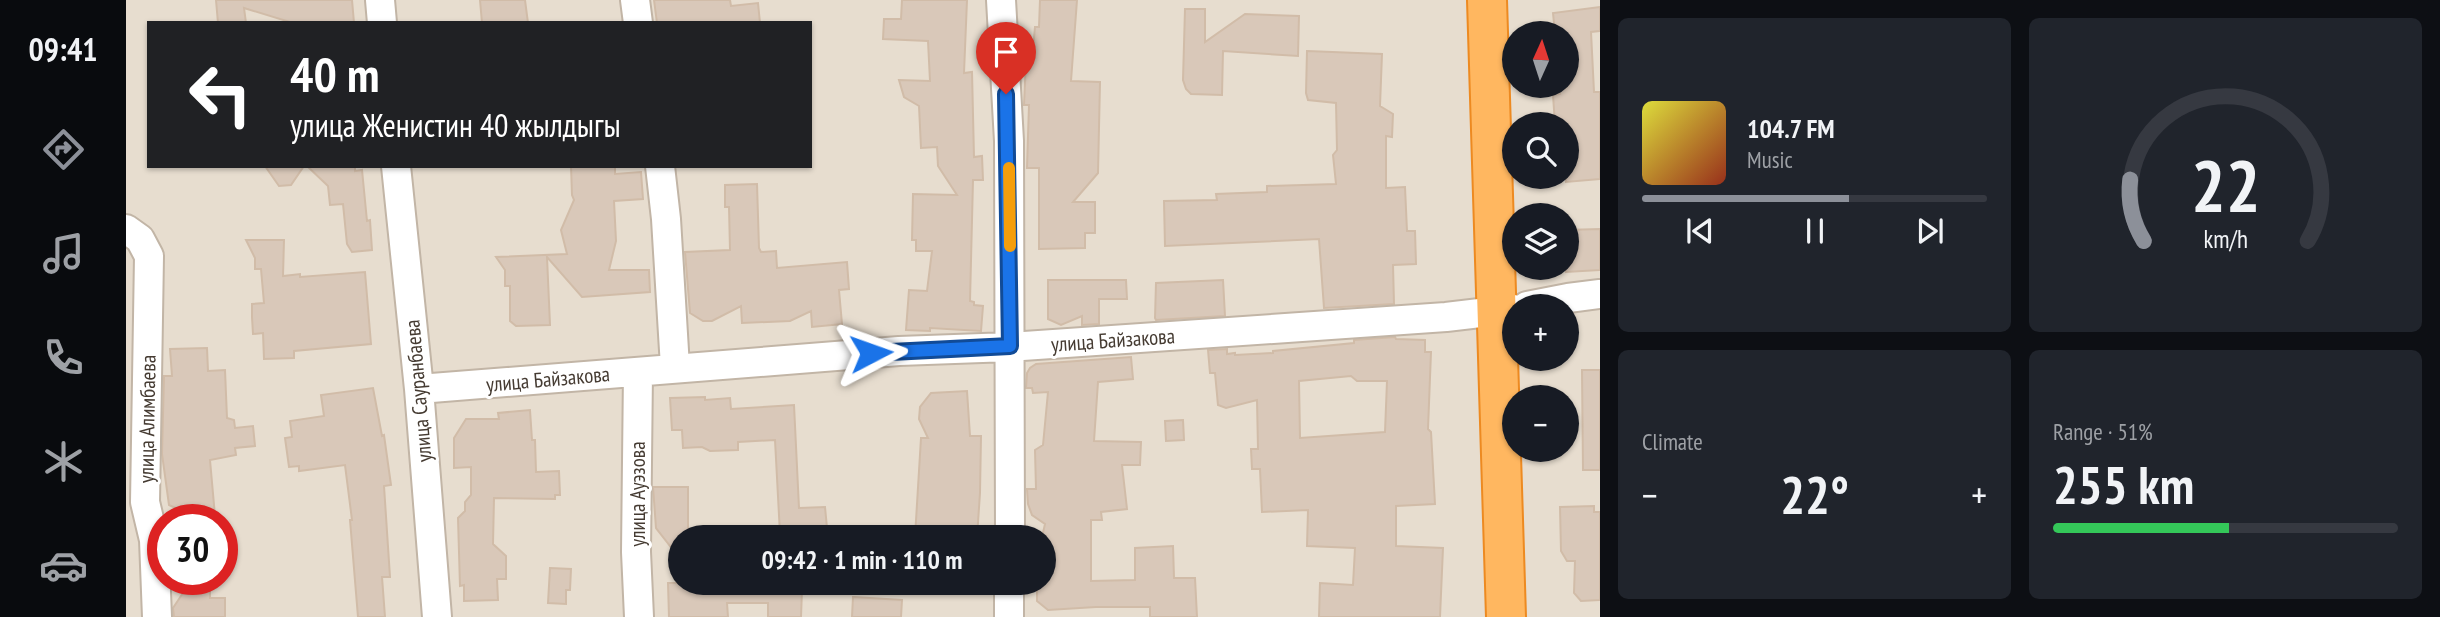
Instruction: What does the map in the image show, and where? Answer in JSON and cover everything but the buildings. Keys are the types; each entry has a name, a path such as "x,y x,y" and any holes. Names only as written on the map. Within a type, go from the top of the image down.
{"highway":[{"path":"1487,0 1512,294"},
{"path":"1506,617 1512,371"}],"street":[{"path":"380,0 382,21"},
{"path":"635,0 638,21"},
{"path":"1001,0 1009,141 1010,525"},
{"name":"улица Сауранбаева","path":"396,168 419,389 437,617"},
{"path":"660,168 675,367"},
{"name":"улица Алимбаева","path":"126,229 140,239 149,256 145,502 154,540 157,617"},
{"name":"улица Байзакова","path":"1579,297 1600,295"},
{"name":"улица Байзакова","path":"419,389 675,367 1010,346 1502,310"},
{"name":"улица Ауэзова","path":"638,372 636,552 639,617"},
{"path":"1009,595 1009,617"}],"shaded area":[{"path":"126,0 1600,0 1600,617 126,617"}],"slow traffic":[{"path":"1009,168 1010,246"}],"route":[{"path":"871,353 1010,346 1009,141 1006,94"}]}
